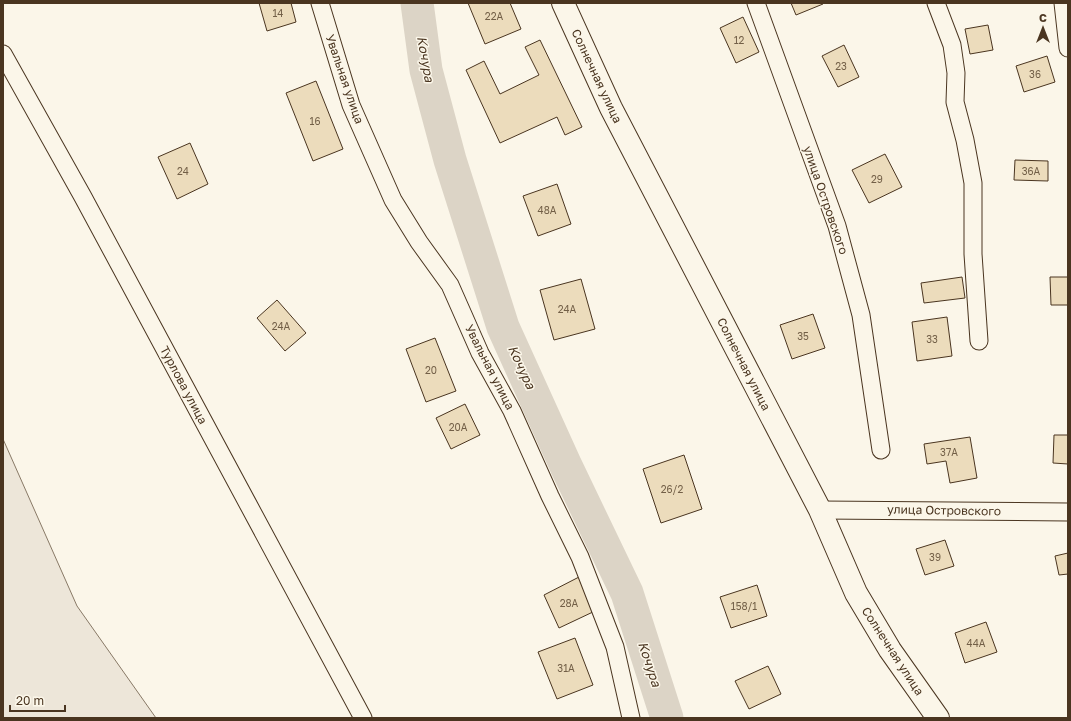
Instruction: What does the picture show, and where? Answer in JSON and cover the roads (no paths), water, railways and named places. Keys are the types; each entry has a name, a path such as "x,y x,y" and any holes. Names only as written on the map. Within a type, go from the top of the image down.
{"main road":[{"name":"Солнечная улица","path":"562,3 611,108 820,510 856,593 890,650 938,718"}],"street":[{"name":"Увальная улица","path":"320,3 351,105 393,200 419,242 450,285 480,353 512,411 550,496 580,557 615,647 631,718"},
{"name":"улица Островского","path":"756,3 837,226 861,315 881,450"},
{"path":"936,3 952,45 956,73 955,102 965,140 973,183 973,254 979,341"},
{"path":"1063,3 1068,48"},
{"name":"Турлова улица","path":"3,54 87,204 363,718"},
{"name":"улица Островского","path":"820,510 1068,512"}],"waterway":[{"name":"Кочура","path":"417,3 426,70 450,160 503,327 566,466 627,593 667,718"}]}
